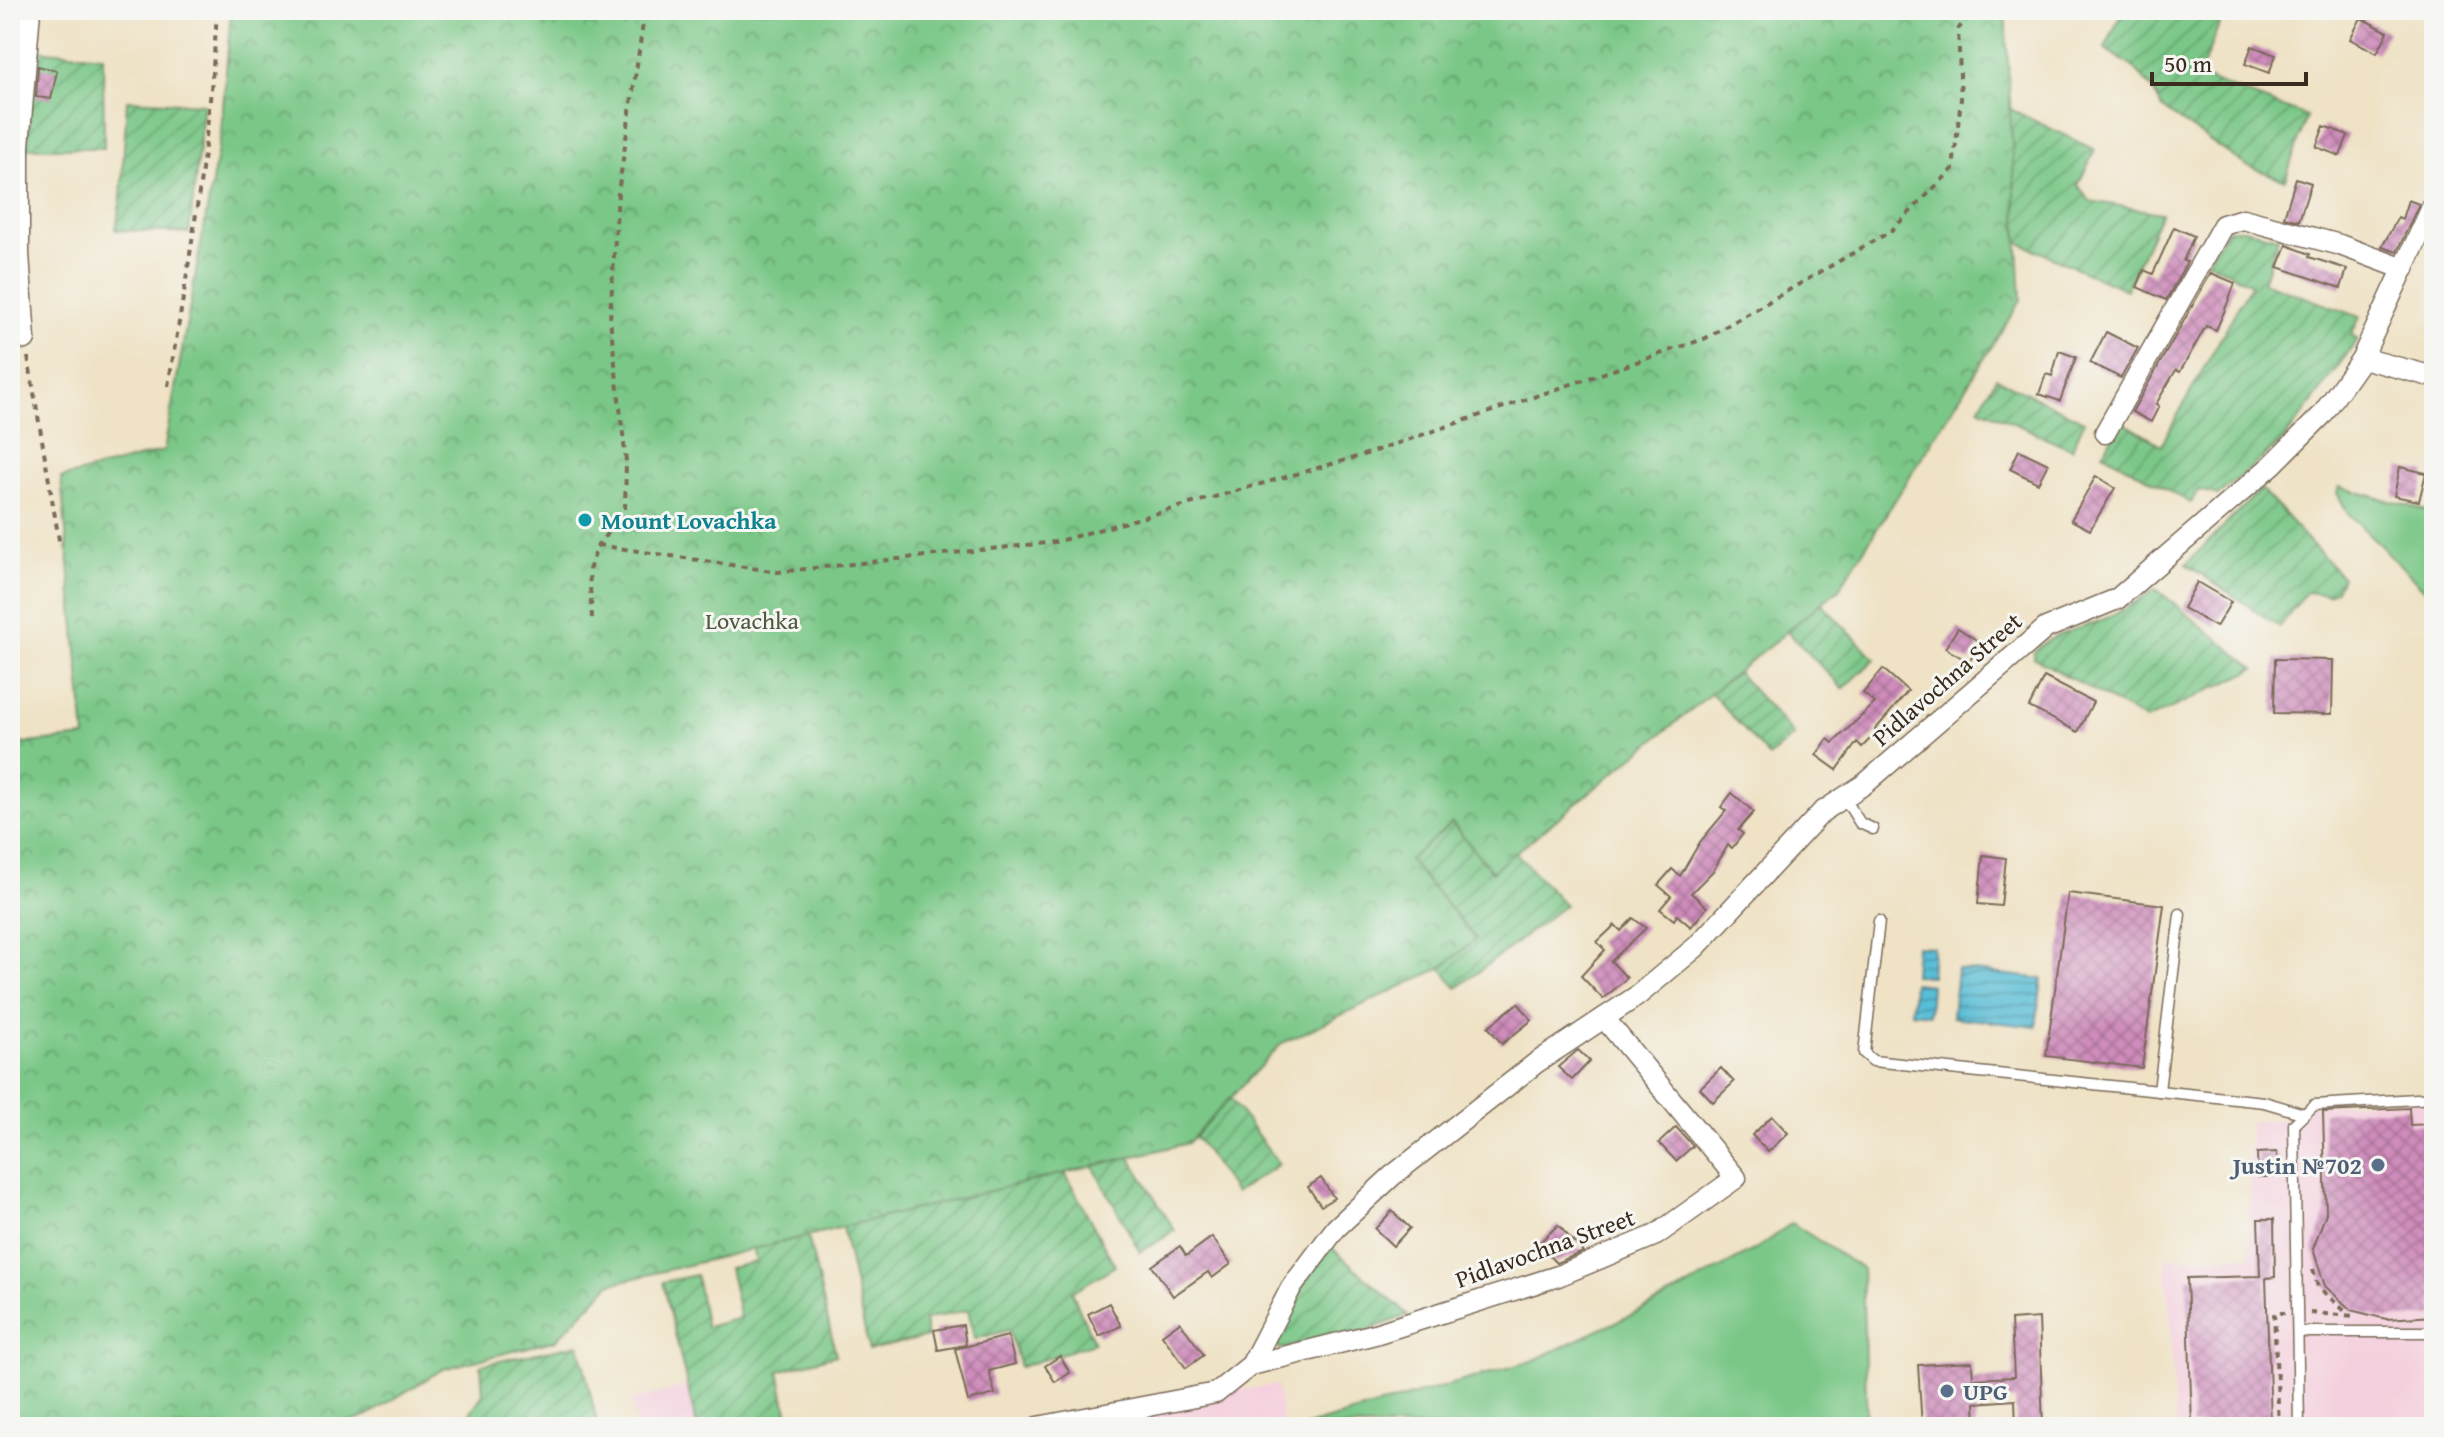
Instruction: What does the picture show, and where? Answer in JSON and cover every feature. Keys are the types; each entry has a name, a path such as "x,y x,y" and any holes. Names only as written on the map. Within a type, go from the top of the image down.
{"street":[{"path":"25,339 19,254 19,146 30,10"},
{"name":"Pidlavochna Street","path":"1038,1427 1216,1393 1251,1365 1291,1288 1336,1228 1392,1176 1536,1063 1604,1018 1696,947 1822,812 1845,799 2046,628 2117,599 2210,521 2322,415 2362,358 2434,203"},
{"path":"2105,433 2223,225 2243,219 2340,245 2404,269"},
{"path":"2362,358 2434,377"},
{"name":"Pidlavochna Street","path":"1251,1365 1375,1334 1558,1276 1656,1235 1736,1178 1604,1018"}],"lane":[{"path":"1845,799 1860,823 1873,829"},
{"path":"2159,1091 2180,914"},
{"path":"1879,921 1864,1053 1873,1061 2264,1102 2301,1113"},
{"path":"2299,1427 2300,1332 2294,1124 2301,1113 2314,1105 2434,1098"},
{"path":"2300,1332 2434,1332"}],"path":[{"path":"168,386 198,214 212,92 217,10"},
{"path":"592,618 589,570 598,545 625,511 626,461 610,319 618,193 645,10"},
{"path":"598,545 778,572 1055,542 1360,456 1704,339 1891,231 1953,169 1961,99 1958,29 1975,10"},
{"path":"1997,10 2059,16 2067,10"},
{"path":"25,339 60,546"},
{"path":"2309,1259 2318,1287 2347,1313"}],"shaded area":[{"path":"2434,1098 2434,1427 2319,1427 2318,1422 2283,1424 2283,1427 2176,1427 2166,1258 2249,1256 2250,1121 2297,1119 2314,1105"},
{"path":"1277,1385 1283,1427 1050,1427 1216,1393"},
{"path":"686,1386 697,1427 638,1427 631,1401"}],"green space":[{"name":"Lovachka","path":"231,10 2005,10 2021,300 1839,589 1492,872 1452,824 1409,860 1476,939 1441,968 1282,1043 1188,1143 610,1284 556,1340 443,1369 363,1418 333,1427 10,1427 10,745 85,737 61,478 164,451 221,132"},
{"path":"2123,10 2225,10 2199,76 2307,116 2285,180 2247,166 2163,109 2151,87 2133,67 2105,49"},
{"path":"10,17 23,20 14,130 10,130"},
{"path":"35,50 103,56 104,148 27,148"},
{"path":"127,100 204,104 189,233 116,230"},
{"path":"2010,109 2095,150 2078,185 2090,201 2161,213 2126,290 2018,242"},
{"path":"2228,229 2244,229 2278,237 2263,282 2360,317 2351,335 2358,339 2284,440 2218,495 2198,490 2191,503 2103,453 2121,421 2161,445 2251,284 2207,261"},
{"path":"1996,378 2084,421 2072,449 1979,408"},
{"path":"2340,487 2434,513 2434,599 2348,513 2337,493"},
{"path":"2261,489 2342,577 2336,590 2328,595 2306,592 2280,627 2186,564"},
{"path":"2156,589 2255,669 2146,720 2034,658 2034,652 2051,639 2113,615"},
{"path":"1821,603 1875,659 1843,689 1787,631"},
{"path":"1737,672 1794,735 1769,757 1711,693"},
{"path":"1452,823 1492,872 1515,852 1565,905 1457,988 1441,968 1476,939 1409,860"},
{"path":"1230,1098 1279,1164 1235,1193 1195,1136"},
{"path":"1130,1157 1175,1231 1140,1252 1093,1166"},
{"path":"1065,1173 1115,1266 1072,1292 1094,1343 1020,1367 1009,1330 975,1339 968,1310 924,1320 927,1337 869,1350 842,1227"},
{"path":"1792,1223 1862,1269 1867,1427 1304,1427 1532,1361 1657,1303 1757,1248"},
{"path":"808,1236 836,1355 779,1371 790,1427 764,1427 761,1419 731,1427 697,1427 663,1282 696,1275 706,1327 740,1318 729,1268 756,1262 753,1249"},
{"path":"1331,1247 1408,1315 1364,1332 1280,1349 1275,1340 1304,1283"},
{"path":"579,1344 598,1427 466,1427 464,1422 483,1394 481,1365"}],"water":[{"path":"1916,946 1933,947 1931,976 1914,975"},
{"path":"1957,969 2042,979 2036,1027 1952,1017"},
{"path":"1913,983 1931,985 1929,1014 1911,1012"}],"building":[{"path":"2361,18 2388,32 2377,53 2350,39"},
{"path":"2252,46 2276,55 2269,73 2245,64"},
{"path":"38,66 57,71 51,99 36,97"},
{"path":"2324,126 2348,135 2340,156 2316,147"},
{"path":"2296,178 2311,183 2299,221 2284,217"},
{"path":"2408,200 2419,204 2397,252 2382,247 2398,217 2402,219"},
{"path":"2174,227 2194,236 2183,261 2187,262 2166,300 2137,287 2144,270 2153,274"},
{"path":"2287,245 2310,254 2309,257 2347,269 2341,288 2278,267"},
{"path":"2211,273 2235,283 2224,312 2216,330 2206,326 2180,372 2176,370 2156,404 2159,406 2151,422 2132,412"},
{"path":"2106,332 2138,348 2121,378 2090,363"},
{"path":"2059,351 2076,357 2060,401 2039,394 2046,374 2052,376"},
{"path":"2019,450 2048,464 2038,483 2010,469"},
{"path":"2400,467 2426,473 2419,501 2394,496"},
{"path":"2096,476 2115,488 2090,530 2071,520"},
{"path":"2197,582 2231,602 2216,627 2183,608"},
{"path":"1958,628 1981,643 1969,662 1945,648"},
{"path":"2275,659 2333,660 2332,714 2274,713"},
{"path":"1883,669 1908,691 1875,730 1877,732 1862,747 1857,742 1837,770 1816,755 1828,739 1833,743 1875,703 1863,693"},
{"path":"2044,677 2093,702 2078,732 2029,707"},
{"path":"1732,793 1754,812 1738,830 1743,834 1732,848 1728,845 1713,871 1691,893 1707,907 1691,927 1677,915 1674,920 1660,909 1671,896 1658,885 1672,869 1680,876 1700,842 1726,811 1721,807"},
{"path":"1983,855 2006,858 2001,906 1978,904"},
{"path":"2068,893 2164,905 2142,1068 2046,1056"},
{"path":"1633,918 1646,928 1611,961 1627,978 1603,999 1581,976 1605,950 1597,942 1615,925 1621,931"},
{"path":"1518,1003 1532,1020 1502,1044 1488,1027"},
{"path":"1578,1050 1590,1061 1572,1080 1558,1067"},
{"path":"1721,1068 1734,1082 1713,1102 1700,1088"},
{"path":"2409,1108 2410,1125 2434,1124 2434,1316 2386,1319 2351,1310 2325,1286 2313,1249 2326,1213 2323,1112"},
{"path":"1772,1116 1788,1133 1768,1152 1752,1135"},
{"path":"1676,1127 1693,1146 1676,1161 1659,1143"},
{"path":"2277,1152 2278,1177 2258,1177 2257,1153"},
{"path":"1321,1178 1334,1198 1321,1206 1308,1187"},
{"path":"1392,1211 1410,1228 1393,1246 1375,1229"},
{"path":"2258,1219 2274,1219 2275,1277 2266,1278 2271,1423 2192,1426 2187,1278 2260,1276"},
{"path":"1558,1225 1583,1252 1556,1263 1538,1244"},
{"path":"1212,1237 1231,1264 1212,1278 1208,1272 1173,1296 1152,1266 1180,1246 1186,1256"},
{"path":"1109,1303 1121,1326 1099,1336 1088,1314"},
{"path":"2039,1318 2043,1427 2016,1427 2015,1400 1975,1403 1976,1427 1922,1427 1918,1365 1972,1362 1973,1379 2014,1377 2011,1320"},
{"path":"1180,1322 1204,1355 1186,1368 1162,1335"},
{"path":"963,1325 966,1345 938,1350 934,1330"},
{"path":"1008,1336 1015,1364 989,1371 995,1394 968,1401 955,1349"},
{"path":"1060,1356 1070,1373 1055,1382 1045,1366"}],"place":[{"name":"Mount Lovachka","path":"585,520"},
{"name":"Justin №702","path":"2378,1165"},
{"name":"UPG","path":"1947,1391"}]}
